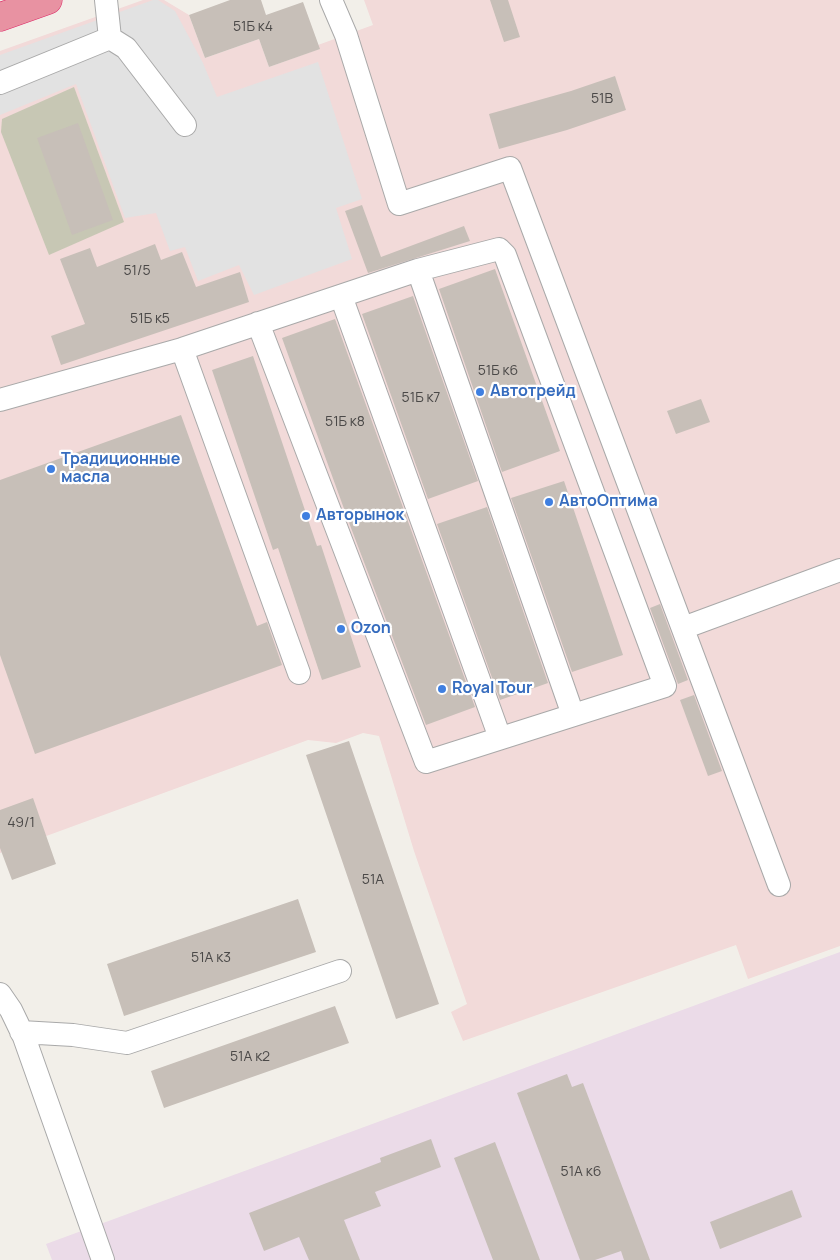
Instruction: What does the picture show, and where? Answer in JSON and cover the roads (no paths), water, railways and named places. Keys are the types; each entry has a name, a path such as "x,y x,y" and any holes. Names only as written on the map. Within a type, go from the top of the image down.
{"highway":[{"path":"0,17 48,0"}],"street":[{"path":"106,0 110,38"},
{"path":"331,0 346,35 399,204 510,168 779,885"},
{"path":"0,82 110,38"},
{"path":"110,38 126,48 186,125"},
{"path":"0,400 182,349 258,323 418,270 499,250 506,255 665,686 426,762 258,323"},
{"path":"418,270 573,715"},
{"path":"341,296 500,738"},
{"path":"182,349 299,673"},
{"path":"683,628 840,570"},
{"path":"21,1032 74,1035 126,1043 340,971"},
{"path":"0,994 11,1010 21,1032 103,1260"}],"place":[{"name":"Автотрейд","path":"480,392"},
{"name":"Традиционные масла","path":"51,469"},
{"name":"АвтоОптима","path":"549,502"},
{"name":"Авторынок","path":"306,516"},
{"name":"Ozon","path":"341,629"},
{"name":"Royal Tour","path":"442,689"}]}
